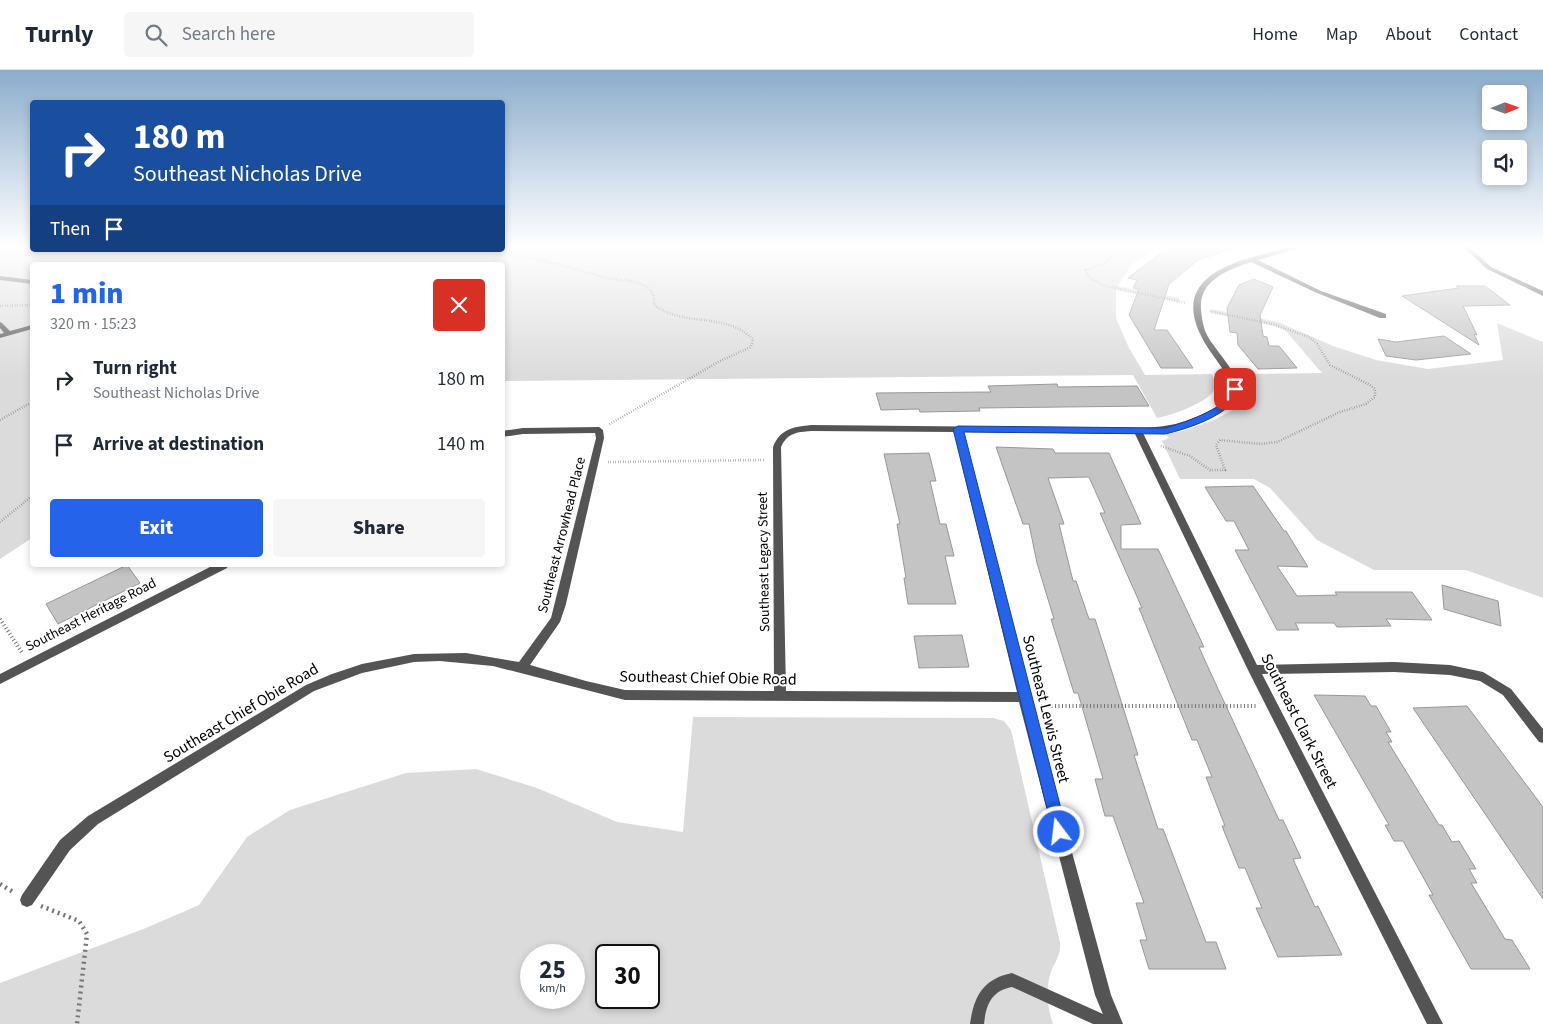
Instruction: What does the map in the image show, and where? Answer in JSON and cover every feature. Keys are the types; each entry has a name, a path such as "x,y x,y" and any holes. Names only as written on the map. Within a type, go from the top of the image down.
{"street":[{"path":"958,429 1165,431 1188,426 1234,398 1235,389 1231,377 1208,344 1197,324 1197,307 1201,291"},
{"path":"1316,291 1383,316"},
{"name":"Southeast Legacy Street","path":"780,696 777,460 780,438 786,432 811,428 958,429"},
{"name":"Southeast Lewis Street","path":"958,429 1025,701 1102,995 1115,1024"},
{"path":"505,434 523,431 599,430"},
{"name":"Southeast Arrowhead Place","path":"522,667 556,619 595,462 599,430"},
{"name":"Southeast Clark Street","path":"1138,431 1254,670 1435,1024"},
{"name":"Southeast Heritage Road","path":"0,679 219,567"},
{"name":"Southeast Chief Obie Road","path":"27,900 65,845 93,820 310,688 336,675 366,666 423,656 476,657 522,667 595,690 625,695 1025,701"},
{"path":"1254,670 1394,667 1450,670 1483,677 1507,692 1543,738"}],"lane":[{"path":"0,324 9,334"},
{"path":"0,336 30,328"},
{"path":"977,1024 984,994 1001,981 1012,980 1110,1024"}],"path":[{"path":"599,430 720,361 751,347 754,338 746,328 728,322 675,316 662,312 654,305 654,295 651,291"},
{"path":"1128,291 1179,301"},
{"path":"0,306 30,305"},
{"path":"1138,431 1164,448 1190,456 1210,470 1222,471 1225,470 1216,445 1220,440 1261,444 1277,442 1340,412 1366,404 1375,397 1375,389 1367,380 1334,368 1325,361 1316,342 1310,338 1276,324 1197,307"},
{"path":"0,420 30,403"},
{"path":"595,462 777,460"},
{"path":"0,522 30,498"},
{"path":"0,619 30,663"},
{"path":"1025,701 1273,706"},
{"path":"27,900 79,921 87,934 76,1024"}],"shaded area":[{"path":"0,291 30,291 30,539 0,559"},
{"path":"505,291 1116,291 1116,318 1129,348 1145,375 1212,374 1215,386 1211,395 1197,404 1157,418 1133,375 505,381"},
{"path":"1119,291 1141,291 1179,298 1179,302"},
{"path":"1211,309 1278,322 1333,346 1376,360 1428,369 1503,360 1497,323 1543,342 1543,598 1466,570 1374,570 1317,540 1270,488 1254,479 1180,479 1162,441 1169,438 1166,434 1198,426 1233,410 1241,403 1247,393 1247,385 1242,374 1322,373 1285,330 1275,326 1211,313"},
{"path":"693,717 993,718 1004,721 1011,730 1060,943 1059,954 1052,969 1048,989 1049,1011 1053,1024 0,1024 0,983 146,928 199,905 247,837 290,810 406,773 476,769 537,788 617,822 683,832"}],"building":[{"path":"1138,291 1167,291 1154,330 1167,330 1193,368 1161,368 1129,315"},
{"path":"1236,291 1271,291 1260,315 1263,336 1267,337 1269,346 1279,346 1297,368 1258,369 1238,345 1237,333 1230,332 1227,308"},
{"path":"1441,291 1491,291 1510,305 1463,306 1477,335 1474,334 1479,345 1402,296"},
{"path":"1444,336 1471,354 1416,360 1386,356 1378,339 1396,342"},
{"path":"1057,384 1058,387 1137,386 1149,406 979,408 980,411 920,412 919,409 881,410 876,393 991,392 988,386"},
{"path":"996,447 1053,449 1055,453 1109,453 1141,524 1121,525 1121,549 1158,549 1204,647 1199,647 1207,665 1279,820 1283,820 1301,858 1293,859 1315,907 1318,906 1342,955 1278,957 1256,908 1262,908 1245,868 1239,868 1222,826 1225,826 1206,777 1212,777 1197,740 1192,740 1139,608 1142,608 1100,513 1105,513 1089,477 1048,478 1064,524 1059,524 1073,581 1076,581 1089,619 1095,619 1138,755 1134,755 1158,829 1163,829 1206,942 1216,942 1226,969 1149,969 1140,940 1147,940 1136,903 1144,903 1113,816 1105,816 1095,779 1103,779 1078,693 1074,693 1051,619 1054,619 1037,563 1029,524 1023,524"},
{"path":"929,453 936,481 930,481 940,524 946,524 954,556 945,556 956,604 908,604 904,578 906,578 897,524 900,524 884,454"},
{"path":"1253,486 1284,531 1286,531 1308,567 1277,566 1297,596 1337,595 1335,592 1412,592 1432,620 1386,619 1391,626 1337,627 1334,623 1295,623 1299,630 1277,630 1235,550 1249,550 1234,521 1226,521 1205,487"},
{"path":"123,567 128,567 140,583 58,624 46,604"},
{"path":"1442,585 1498,601 1501,626 1444,609"},
{"path":"962,635 969,667 919,668 914,636"},
{"path":"1314,695 1365,696 1371,706 1376,706 1391,732 1386,732 1392,742 1388,742 1439,825 1442,825 1452,842 1459,841 1476,869 1469,869 1477,883 1471,883 1505,939 1512,940 1530,969 1471,969 1429,895 1433,895 1403,841 1394,841 1385,825 1389,825"},
{"path":"1467,706 1543,807 1543,899 1413,708"}],"route":[{"path":"1059,832 958,429 1165,431 1188,426 1225,404 1234,398 1235,389"}]}
